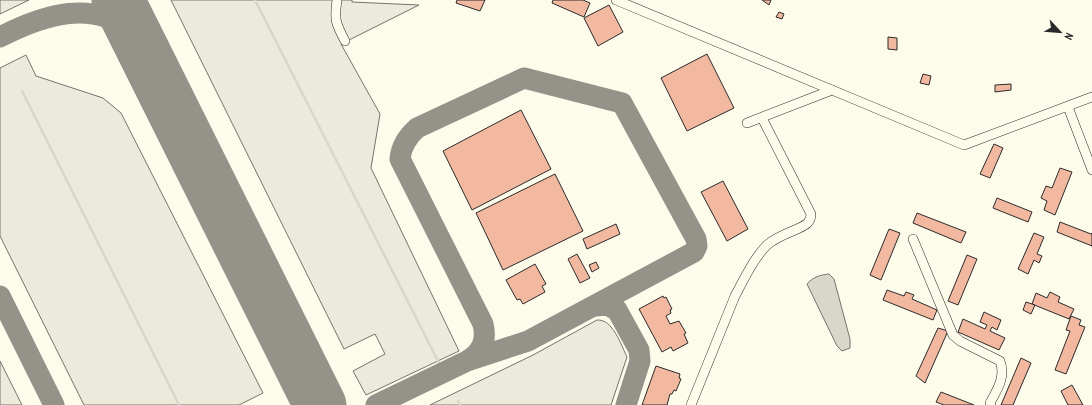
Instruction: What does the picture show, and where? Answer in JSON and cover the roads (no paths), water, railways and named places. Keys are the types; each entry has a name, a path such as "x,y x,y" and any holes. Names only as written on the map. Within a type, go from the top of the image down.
{"street":[{"path":"337,0 334,17 335,23 345,41"},
{"path":"616,0 964,145 1092,97"},
{"path":"747,123 832,90"},
{"path":"1068,107 1092,170"},
{"path":"691,405 742,282 768,245 776,239 807,224 811,218 811,214 762,118"},
{"path":"913,239 953,335 960,341 1000,361 1003,370 999,386 990,403 991,405"}],"waterway":[{"path":"255,0 440,365"},
{"path":"22,91 179,405"},
{"path":"458,401 460,405"}]}
